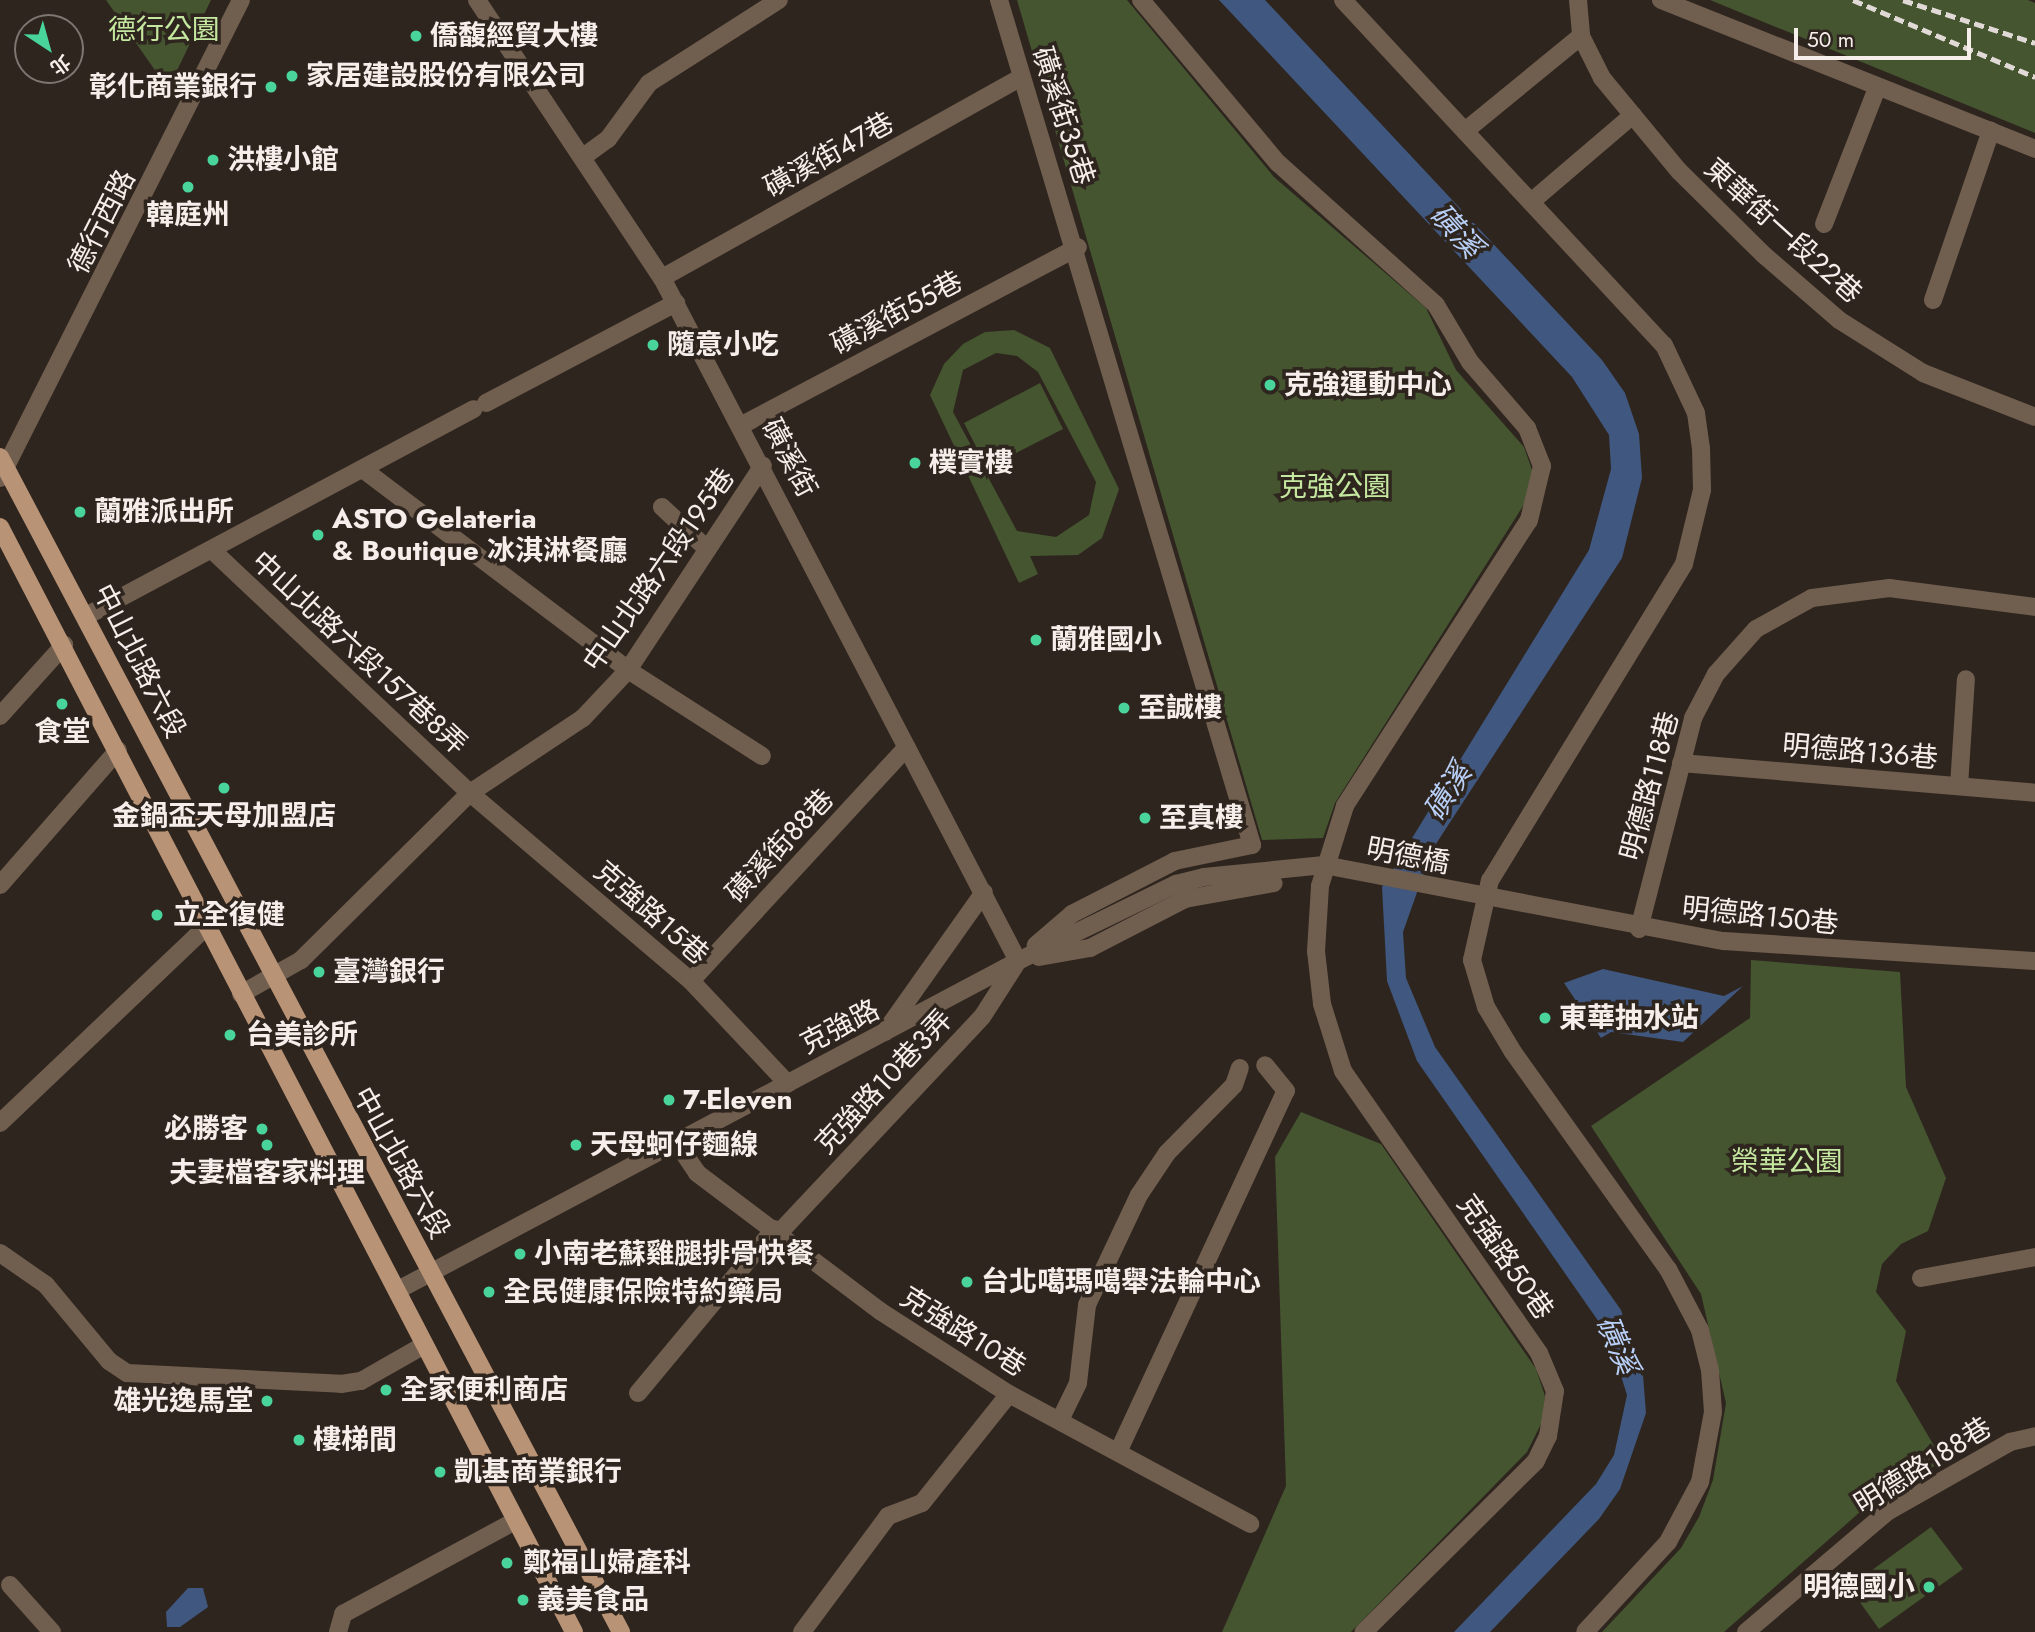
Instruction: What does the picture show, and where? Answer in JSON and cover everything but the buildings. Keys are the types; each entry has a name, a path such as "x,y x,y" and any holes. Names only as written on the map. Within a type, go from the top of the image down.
{"main road":[{"name":"中山北路六段","path":"2,467 88,615 270,979 431,1272 621,1632"},
{"path":"0,527 118,750 206,928 575,1632"}],"street":[{"name":"德行西路","path":"2,467 241,0"},
{"name":"磺溪街","path":"477,0 662,278 763,465 1018,961"},
{"path":"583,157 608,139 649,83 779,0"},
{"name":"磺溪街35巷","path":"999,0 1078,247 1252,845 1175,861 1072,914 1018,961"},
{"name":"克強路50巷","path":"1141,0 1278,163 1436,305 1470,362 1539,449 1541,489 1530,520 1345,806 1324,865 1316,951 1322,1004 1343,1072 1539,1353 1555,1391 1548,1436 1535,1461 1364,1632"},
{"path":"1343,0 1664,345 1696,413 1702,490 1685,564 1482,898 1472,960 1486,1007 1648,1237 1691,1308 1710,1370 1713,1412 1700,1482 1668,1542 1585,1632"},
{"name":"東華街一段22巷","path":"1578,0 1581,36 1602,78 1678,172 1839,320 1923,373 2035,417"},
{"path":"1661,0 1683,4 1877,88 2035,149"},
{"path":"1465,131 1581,36"},
{"name":"磺溪街47巷","path":"662,278 1022,77"},
{"path":"1824,224 1877,88"},
{"path":"1531,202 1633,115"},
{"path":"1933,300 1991,131"},
{"name":"磺溪街55巷","path":"742,425 1078,247"},
{"path":"88,615 676,303"},
{"name":"中山北路六段195巷","path":"241,994 301,960 470,793 583,718 628,670 763,465"},
{"path":"364,470 628,670 762,756"},
{"path":"662,507 707,549"},
{"name":"中山北路六段157巷8弄","path":"213,551 470,793"},
{"name":"明德路118巷","path":"1639,929 1693,718 1716,674 1756,629 1812,598 1889,588 2035,607"},
{"path":"0,716 64,645"},
{"path":"1959,786 1966,679"},
{"name":"磺溪街88巷","path":"691,981 907,747"},
{"path":"0,885 118,750"},
{"name":"明德路136巷","path":"1681,763 2035,793"},
{"name":"克強路15巷","path":"470,793 691,981 788,1084"},
{"name":"明德橋","path":"1324,865 1482,898"},
{"name":"克強路","path":"398,1290 882,1036 1018,961 1176,884 1324,865"},
{"path":"1018,961 1090,948 1185,899 1274,883"},
{"path":"882,1036 984,892"},
{"name":"明德路150巷","path":"1482,898 1639,929 1777,947 2035,961"},
{"path":"0,1124 206,928"},
{"name":"克強路10巷3弄","path":"638,1393 776,1231 982,1017 1018,961"},
{"path":"1119,1450 1286,1091 1265,1065"},
{"path":"1061,1418 1078,1383 1087,1305 1139,1195 1167,1153 1234,1086 1240,1068"},
{"name":"克強路10巷","path":"677,1143 697,1173 880,1311 1009,1394 1061,1418 1250,1524"},
{"path":"0,1253 46,1285 109,1361 127,1373 341,1384 361,1381 424,1345"},
{"path":"1921,1278 2035,1258"},
{"path":"802,1632 888,1516 922,1503 1009,1394"},
{"name":"明德路188巷","path":"1746,1632 1887,1512 2010,1442 2035,1436"},
{"path":"338,1632 343,1614 515,1521"},
{"path":"10,1585 52,1632"}],"green space":[{"name":"德行公園","path":"106,0 211,0 168,89"},
{"name":"克強公園","path":"1017,0 1127,0 1274,177 1426,308 1456,370 1524,447 1533,473 1530,495 1335,803 1323,838 1262,840"},
{"path":"1710,0 2028,0 2035,3 2035,133"},
{"path":"1014,330 1050,348 1119,489 1102,538 1078,555 1030,556 1038,574 1019,583 930,395 944,364 963,344 985,332","holes":["996,353 1017,356 1038,372 1096,482 1089,515 1056,537 1017,531 953,412 963,370"]},
{"path":"1040,383 1063,429 987,468 964,423"},
{"name":"榮華公園","path":"1751,960 1900,972 1906,1087 1946,1178 1928,1231 1901,1244 1882,1264 1876,1292 1906,1331 1896,1381 1943,1461 1869,1504 1724,1632 1602,1632 1681,1548 1699,1517 1713,1480 1726,1403 1701,1294 1591,1126 1750,1018"},
{"path":"1301,1112 1381,1144 1536,1369 1545,1396 1543,1420 1527,1452 1351,1632 1222,1632 1286,1486 1275,1157"},
{"path":"1931,1527 1963,1569 1879,1629 1849,1587"}],"water":[{"name":"磺溪","path":"1219,0 1265,0 1602,360 1625,393 1639,434 1642,478 1622,558 1432,850 1403,932 1406,978 1435,1047 1621,1310 1643,1375 1646,1413 1620,1489 1599,1519 1490,1632 1454,1632 1596,1484 1614,1455 1627,1395 1608,1335 1417,1061 1387,981 1382,887 1589,550 1611,469 1609,435 1572,377"},
{"path":"1603,969 1724,996 1743,986 1683,1042 1611,1032 1601,1038 1564,983"},
{"path":"188,1588 203,1588 208,1607 180,1627 167,1627 166,1612"}],"railway":[{"path":"1853,0 2035,77"},
{"path":"1903,0 2035,43"}],"place":[{"name":"僑馥經貿大樓","path":"416,36"},
{"name":"家居建設股份有限公司","path":"292,76"},
{"name":"彰化商業銀行","path":"271,87"},
{"name":"洪樓小館","path":"213,160"},
{"name":"韓庭州","path":"188,187"},
{"name":"隨意小吃","path":"653,345"},
{"name":"克強運動中心","path":"1270,385"},
{"name":"樸實樓","path":"915,463"},
{"name":"蘭雅派出所","path":"80,512"},
{"name":"ASTO Gelateria & Boutique 冰淇淋餐廳","path":"318,535"},
{"name":"蘭雅國小","path":"1036,640"},
{"name":"食堂","path":"62,704"},
{"name":"至誠樓","path":"1124,708"},
{"name":"金鍋盃天母加盟店","path":"224,788"},
{"name":"至真樓","path":"1145,818"},
{"name":"立全復健","path":"157,915"},
{"name":"臺灣銀行","path":"319,972"},
{"name":"東華抽水站","path":"1545,1018"},
{"name":"台美診所","path":"230,1035"},
{"name":"7-Eleven","path":"669,1100"},
{"name":"必勝客","path":"262,1129"},
{"name":"夫妻檔客家料理","path":"267,1145"},
{"name":"天母蚵仔麵線","path":"576,1145"},
{"name":"小南老蘇雞腿排骨快餐","path":"520,1254"},
{"name":"台北噶瑪噶舉法輪中心","path":"967,1282"},
{"name":"全民健康保險特約藥局","path":"489,1292"},
{"name":"全家便利商店","path":"386,1390"},
{"name":"雄光逸馬堂","path":"267,1401"},
{"name":"樓梯間","path":"299,1440"},
{"name":"凱基商業銀行","path":"440,1472"},
{"name":"鄭福山婦產科","path":"507,1563"},
{"name":"明德國小","path":"1929,1587"},
{"name":"義美食品","path":"523,1600"}]}
